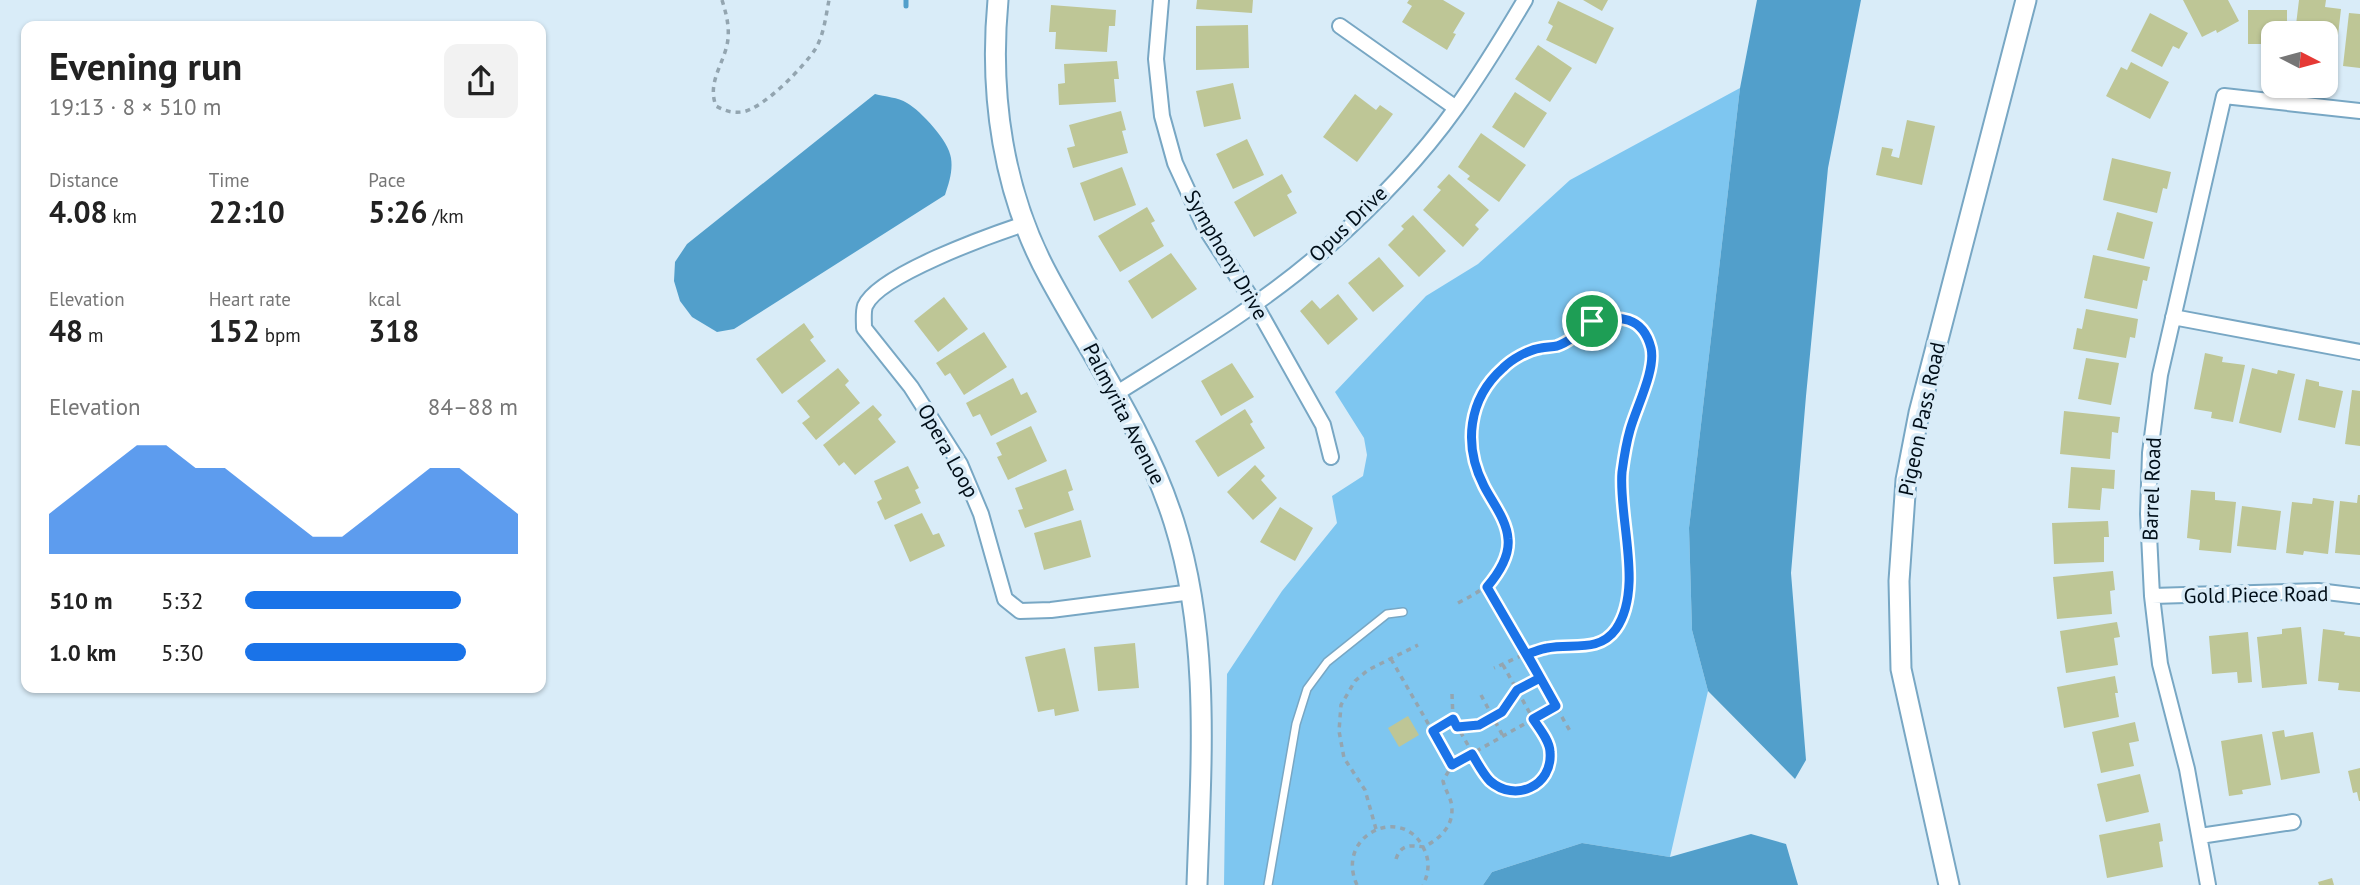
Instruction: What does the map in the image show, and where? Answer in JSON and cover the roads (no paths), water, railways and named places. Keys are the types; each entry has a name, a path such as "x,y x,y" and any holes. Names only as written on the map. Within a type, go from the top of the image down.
{"street":[{"name":"Palmyrita Avenue","path":"998,0 995,71 998,110 1007,165 1024,224 1048,276 1118,393 1159,482 1173,521 1192,593 1201,706 1197,885"},
{"name":"Symphony Drive","path":"1161,0 1156,59 1162,116 1175,163 1204,226 1255,304 1323,425 1331,457"},
{"name":"Opus Drive","path":"1118,393 1255,304 1322,252 1366,211 1424,148 1456,108 1499,44 1524,0"},
{"name":"Pigeon Pass Road","path":"1949,885 1901,669 1899,581 1906,480 1919,413 2026,0"},
{"path":"1340,26 1456,108"},
{"name":"Barrel Road","path":"2208,885 2187,769 2160,664 2152,596 2148,514 2150,453 2160,375 2224,96 2360,111"},
{"name":"Opera Loop","path":"1024,224 960,246 881,288 865,306 864,328 911,387 960,464 981,514 1005,599 1020,611 1051,610 1192,593"},
{"path":"2173,317 2360,352"},
{"name":"Gold Piece Road","path":"2152,596 2318,591 2360,596"},
{"path":"2200,836 2293,822"}],"lane":[{"path":"1268,885 1296,724 1307,689 1327,662 1387,614 1403,612"}],"waterway":[{"path":"906,0 906,6"}]}
